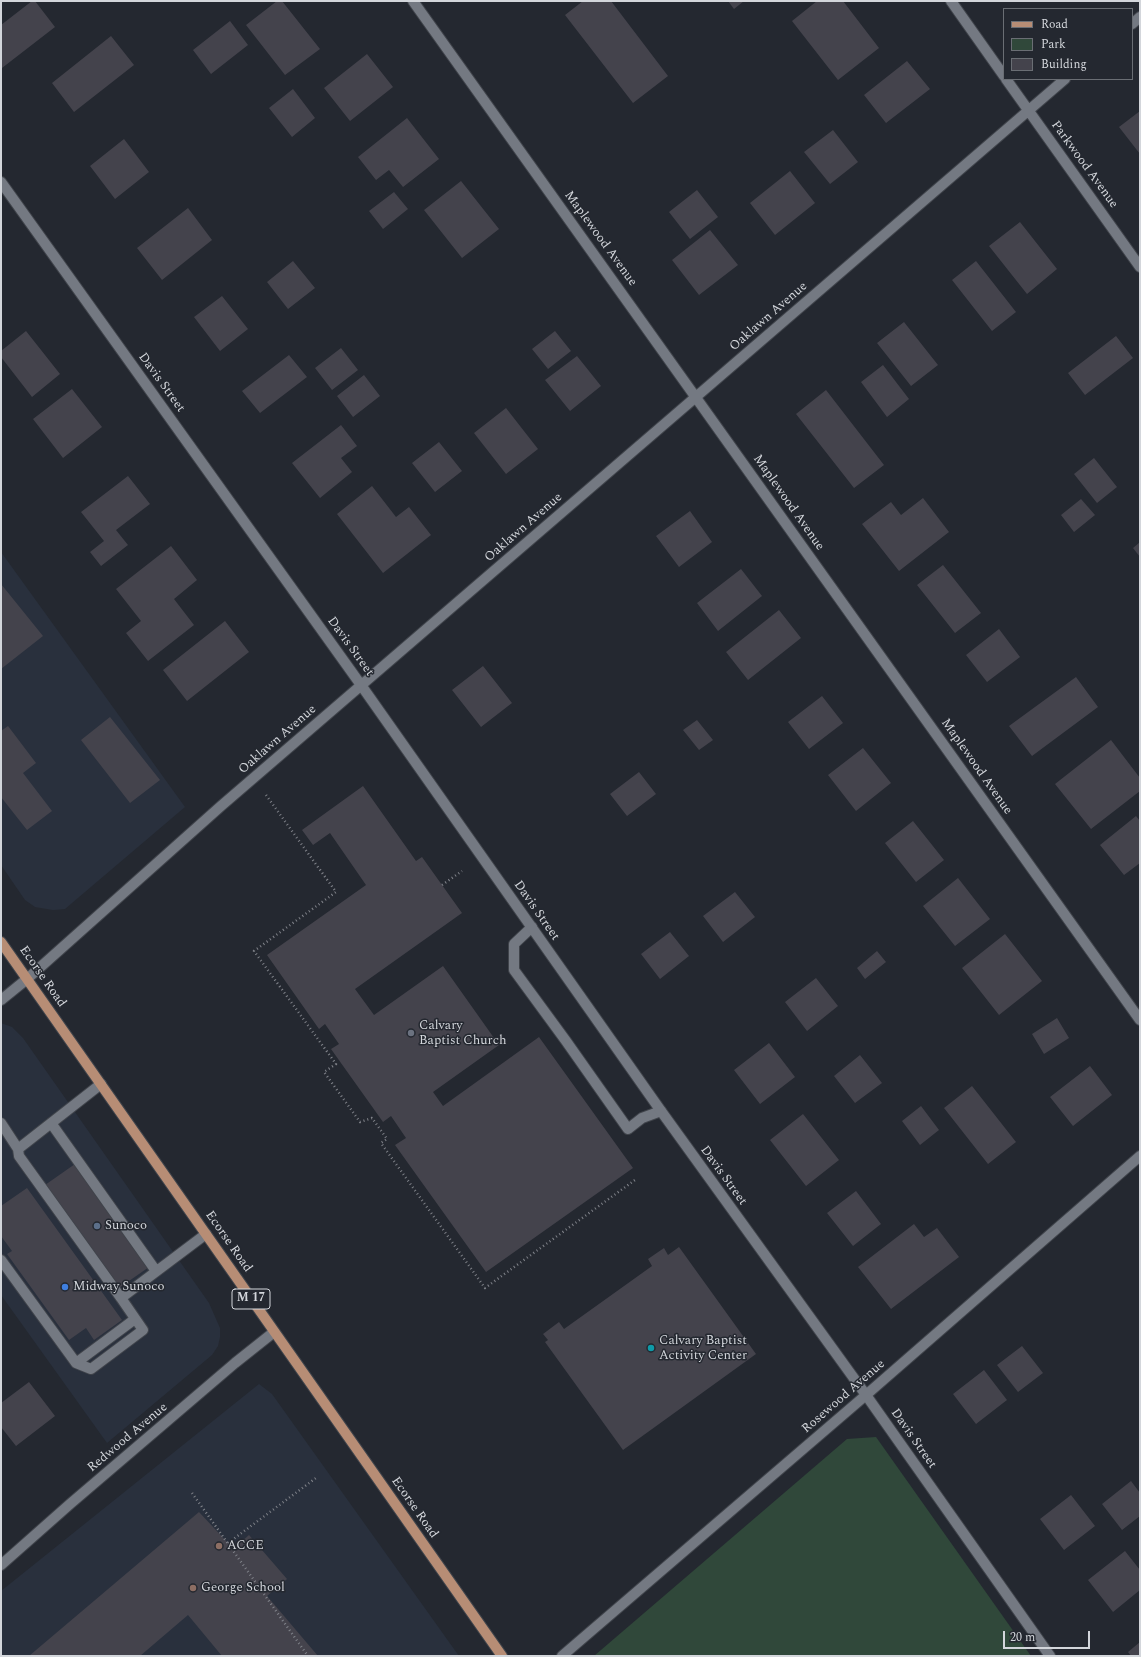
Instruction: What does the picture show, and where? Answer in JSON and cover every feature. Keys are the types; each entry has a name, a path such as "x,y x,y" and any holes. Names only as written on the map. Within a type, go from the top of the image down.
{"main road":[{"name":"Ecorse Road","path":"1,942 502,1656"}],"street":[{"name":"Maplewood Avenue","path":"413,1 1140,1020"},
{"path":"951,1 1003,75"},
{"name":"Parkwood Avenue","path":"1007,80 1140,267"},
{"name":"Oaklawn Avenue","path":"1,1000 27,979 254,778 1064,80"},
{"name":"Davis Street","path":"1,182 1050,1656"},
{"path":"532,927 514,944 514,970 628,1129 642,1118 661,1111"},
{"path":"18,1149 101,1084"},
{"path":"1,1123 18,1149 19,1156 143,1330 91,1369 76,1363 1,1260"},
{"path":"51,1123 156,1271"},
{"name":"Rosewood Avenue","path":"562,1656 866,1396 1140,1156"},
{"path":"121,1298 206,1234"},
{"path":"76,1363 135,1319"},
{"name":"Redwood Avenue","path":"1,1565 235,1363 274,1332"}],"path":[{"path":"254,778 336,892 254,951 336,1064 324,1072 360,1122 372,1118 387,1139 381,1143 485,1288 635,1180"},
{"path":"442,884 462,871"},
{"path":"228,1543 316,1478"},
{"path":"192,1493 308,1656"}],"shaded area":[{"path":"1,552 185,807 65,909 53,910 35,907 25,900 1,865"},
{"path":"1,1023 12,1027 23,1038 209,1303 220,1328 218,1346 212,1355 107,1443 1,1295"},
{"name":"ACCE","path":"259,1384 272,1394 459,1656 1,1656 1,1591"}],"green space":[{"path":"876,1437 1031,1656 594,1656 847,1439"}],"building":[{"path":"32,1 35,1 55,27 2,68 1,25"},
{"path":"277,1 282,1 320,49 285,75 246,25"},
{"path":"583,1 611,1 668,76 633,103 565,15"},
{"path":"728,1 744,1 734,9"},
{"path":"817,1 843,1 879,48 838,80 792,21"},
{"path":"230,21 248,45 211,74 193,50"},
{"path":"111,36 134,65 74,112 52,83"},
{"path":"367,54 393,87 350,121 324,88"},
{"path":"907,61 930,89 886,123 864,95"},
{"path":"293,89 315,118 292,137 269,108"},
{"path":"1140,111 1140,154 1119,127"},
{"path":"407,118 439,159 403,187 389,170 376,180 358,157"},
{"path":"833,130 858,162 830,184 804,152"},
{"path":"124,139 149,172 115,199 90,166"},
{"path":"790,171 815,203 775,235 750,203"},
{"path":"461,181 499,229 462,258 424,210"},
{"path":"697,190 718,217 690,239 669,212"},
{"path":"394,192 408,209 383,229 369,211"},
{"path":"188,208 212,240 162,280 137,248"},
{"path":"1020,222 1057,269 1027,294 989,246"},
{"path":"710,230 738,265 699,295 672,260"},
{"path":"293,261 315,288 288,309 267,282"},
{"path":"976,261 1016,312 992,331 952,280"},
{"path":"222,296 248,329 220,351 194,317"},
{"path":"904,322 938,365 911,386 877,343"},
{"path":"26,331 60,374 32,397 1,357 1,351"},
{"path":"555,331 571,351 548,369 532,349"},
{"path":"1116,336 1133,358 1085,395 1068,373"},
{"path":"341,348 358,370 332,390 315,368"},
{"path":"289,355 307,377 260,413 242,391"},
{"path":"577,356 601,386 570,411 545,380"},
{"path":"883,365 909,399 887,417 861,382"},
{"path":"364,375 380,396 353,417 337,396"},
{"path":"72,389 102,427 63,458 33,419"},
{"path":"826,390 884,465 854,488 796,414"},
{"path":"506,408 538,449 506,474 474,433"},
{"path":"341,425 357,446 341,458 352,472 320,498 292,463"},
{"path":"439,442 462,471 435,492 412,463"},
{"path":"1094,458 1117,487 1097,503 1074,474"},
{"path":"128,476 150,504 116,530 128,545 101,566 90,552 104,541 81,512"},
{"path":"372,486 396,517 409,507 431,535 383,573 337,514"},
{"path":"923,498 949,532 899,571 862,524 891,502 901,515"},
{"path":"1081,499 1095,515 1074,532 1061,515"},
{"path":"690,511 712,542 679,567 656,536"},
{"path":"1140,542 1140,557 1133,548"},
{"path":"171,546 197,580 174,599 194,625 148,661 126,633 141,621 116,589"},
{"path":"943,565 981,613 955,633 917,585"},
{"path":"741,569 762,596 718,631 697,603"},
{"path":"1,584 43,636 1,669"},
{"path":"779,610 801,638 748,680 726,652"},
{"path":"225,621 249,652 187,701 163,670"},
{"path":"999,629 1020,657 987,682 966,655"},
{"path":"483,666 512,703 481,727 452,690"},
{"path":"1076,677 1098,707 1032,756 1009,726"},
{"path":"822,696 843,723 809,749 788,722"},
{"path":"110,717 160,780 130,803 81,740"},
{"path":"697,720 713,740 699,750 683,730"},
{"path":"8,726 36,763 23,773 52,811 27,830 1,797 1,731"},
{"path":"1111,740 1140,778 1140,791 1091,829 1055,784"},
{"path":"863,748 891,783 856,811 828,775"},
{"path":"639,772 656,794 627,816 610,794"},
{"name":"Calvary Baptist Church","path":"363,786 416,861 422,857 462,913 355,989 374,1015 443,966 499,1045 433,1092 443,1106 539,1037 633,1168 486,1272 395,1145 406,1138 391,1116 383,1122 331,1049 339,1044 325,1024 319,1029 267,955 366,885 330,833 313,845 302,830"},
{"path":"1136,816 1140,821 1140,863 1124,875 1100,845"},
{"path":"913,821 944,860 916,882 885,843"},
{"path":"958,878 990,919 955,946 923,906"},
{"path":"735,892 755,917 723,942 703,916"},
{"path":"670,932 689,956 660,979 641,954"},
{"path":"1005,934 1042,981 999,1015 962,968"},
{"path":"877,951 886,962 865,979 857,968"},
{"path":"816,978 838,1006 807,1031 785,1002"},
{"path":"1057,1018 1069,1038 1044,1054 1032,1034"},
{"path":"769,1043 795,1077 760,1104 734,1070"},
{"path":"860,1055 882,1083 855,1103 834,1076"},
{"path":"1090,1066 1112,1095 1073,1126 1050,1097"},
{"path":"972,1086 1016,1142 988,1164 944,1108"},
{"path":"921,1106 939,1130 920,1145 902,1121"},
{"path":"803,1114 839,1160 806,1186 770,1140"},
{"name":"Sunoco","path":"75,1164 149,1267 119,1288 45,1185"},
{"name":"Midway Sunoco","path":"27,1188 122,1320 94,1340 86,1328 69,1340 7,1254 12,1251 1,1236 1,1206"},
{"path":"856,1191 881,1224 853,1246 827,1213"},
{"path":"914,1224 924,1237 937,1228 959,1257 891,1309 858,1267"},
{"name":"Calvary Baptist Activity Center","path":"679,1247 756,1354 623,1450 545,1342 548,1340 543,1334 559,1322 564,1329 652,1266 648,1259 664,1248 668,1255"},
{"path":"1022,1346 1043,1373 1018,1392 997,1365"},
{"path":"984,1370 1007,1400 976,1424 953,1394"},
{"path":"29,1382 55,1416 16,1446 1,1427 1,1403"},
{"path":"1131,1481 1140,1493 1140,1516 1122,1530 1102,1504"},
{"path":"1071,1495 1095,1526 1064,1550 1040,1519"},
{"name":"George School","path":"199,1512 228,1543 232,1550 249,1535 287,1579 267,1596 318,1656 222,1656 188,1615 140,1656 29,1656"},
{"path":"1125,1551 1140,1570 1140,1590 1113,1612 1088,1580"},
{"path":"1140,1642 1140,1656 1131,1656 1128,1652"}],"place":[{"name":"Calvary Baptist Church","path":"411,1033"},
{"name":"Sunoco","path":"97,1226"},
{"name":"Midway Sunoco","path":"65,1287"},
{"name":"Calvary Baptist Activity Center","path":"651,1348"},
{"name":"ACCE","path":"219,1546"},
{"name":"George School","path":"193,1588"}]}
